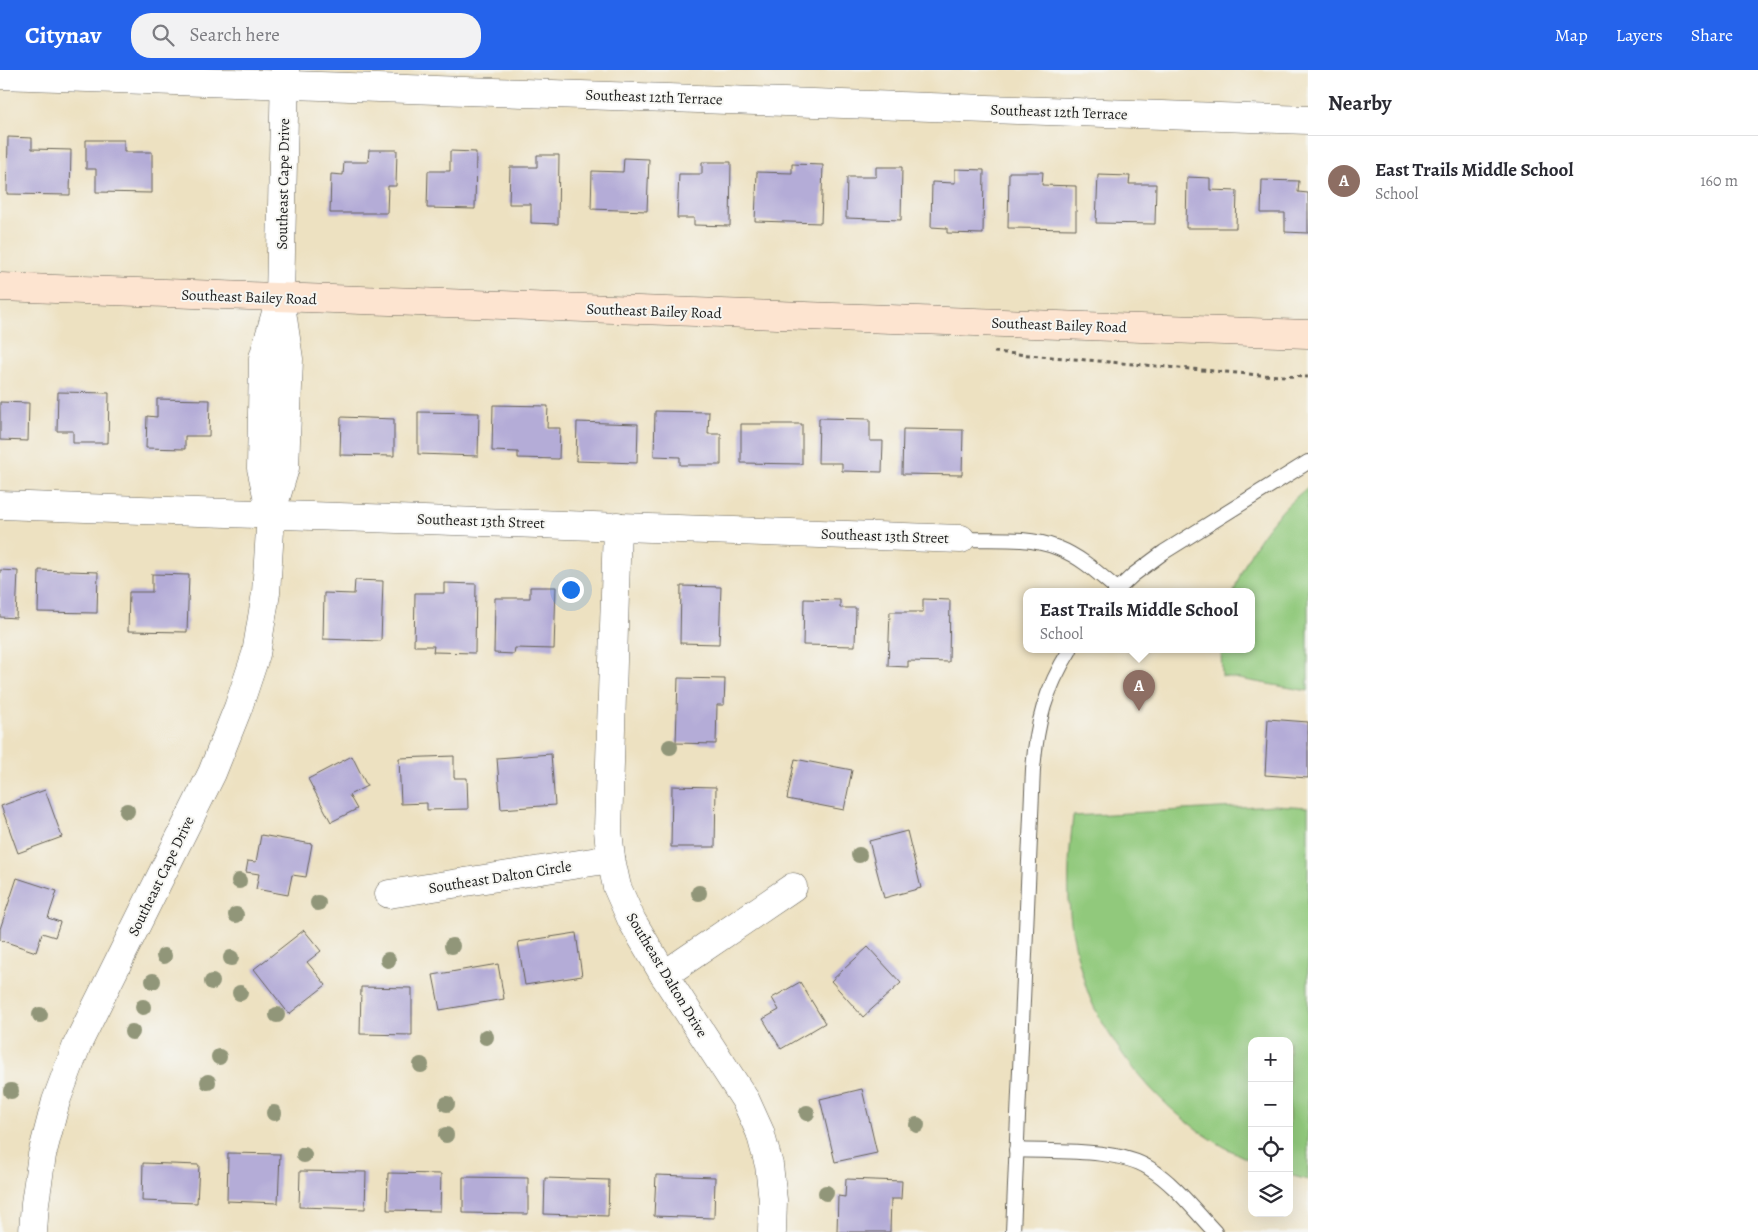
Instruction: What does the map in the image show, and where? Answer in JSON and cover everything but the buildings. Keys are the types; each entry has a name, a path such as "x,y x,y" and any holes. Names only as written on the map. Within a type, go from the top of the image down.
{"main road":[{"name":"Southeast Bailey Road","path":"0,287 1308,334"}],"street":[{"name":"Southeast 12th Terrace","path":"0,75 285,77 1308,120"},
{"name":"Southeast Cape Drive","path":"33,1232 42,1155 56,1101 77,1045 212,773 238,708 256,654 266,593 271,514 260,468 264,358 280,298 285,77"},
{"name":"Southeast 13th Street","path":"0,505 961,538"},
{"name":"Southeast Dalton Drive","path":"617,526 608,830 611,859 617,887 632,921 664,975 746,1101 760,1132 770,1174 773,1200 772,1232"},
{"name":"Southeast Dalton Circle","path":"389,894 611,859"},
{"path":"664,975 793,887"}],"lane":[{"path":"1119,588 1164,552 1308,462"},
{"path":"961,538 1033,541 1057,547 1088,565 1113,588"},
{"path":"1013,1232 1035,743 1045,700 1057,671 1068,653"},
{"path":"1016,1150 1093,1153 1131,1160 1148,1167 1167,1181 1215,1232"}],"path":[{"path":"994,352 1260,375 1308,377"}],"green space":[{"path":"1308,487 1308,691 1222,676 1221,653 1255,653 1255,588 1235,588 1239,577 1263,534 1295,498"},
{"path":"1275,805 1308,807 1308,1180 1293,1176 1293,1037 1248,1037 1248,1159 1227,1148 1180,1117 1141,1077 1108,1032 1090,998 1078,959 1072,930 1069,902 1069,873 1073,816"}],"place":[{"name":"East Trails Middle School","path":"1139,711"}]}
